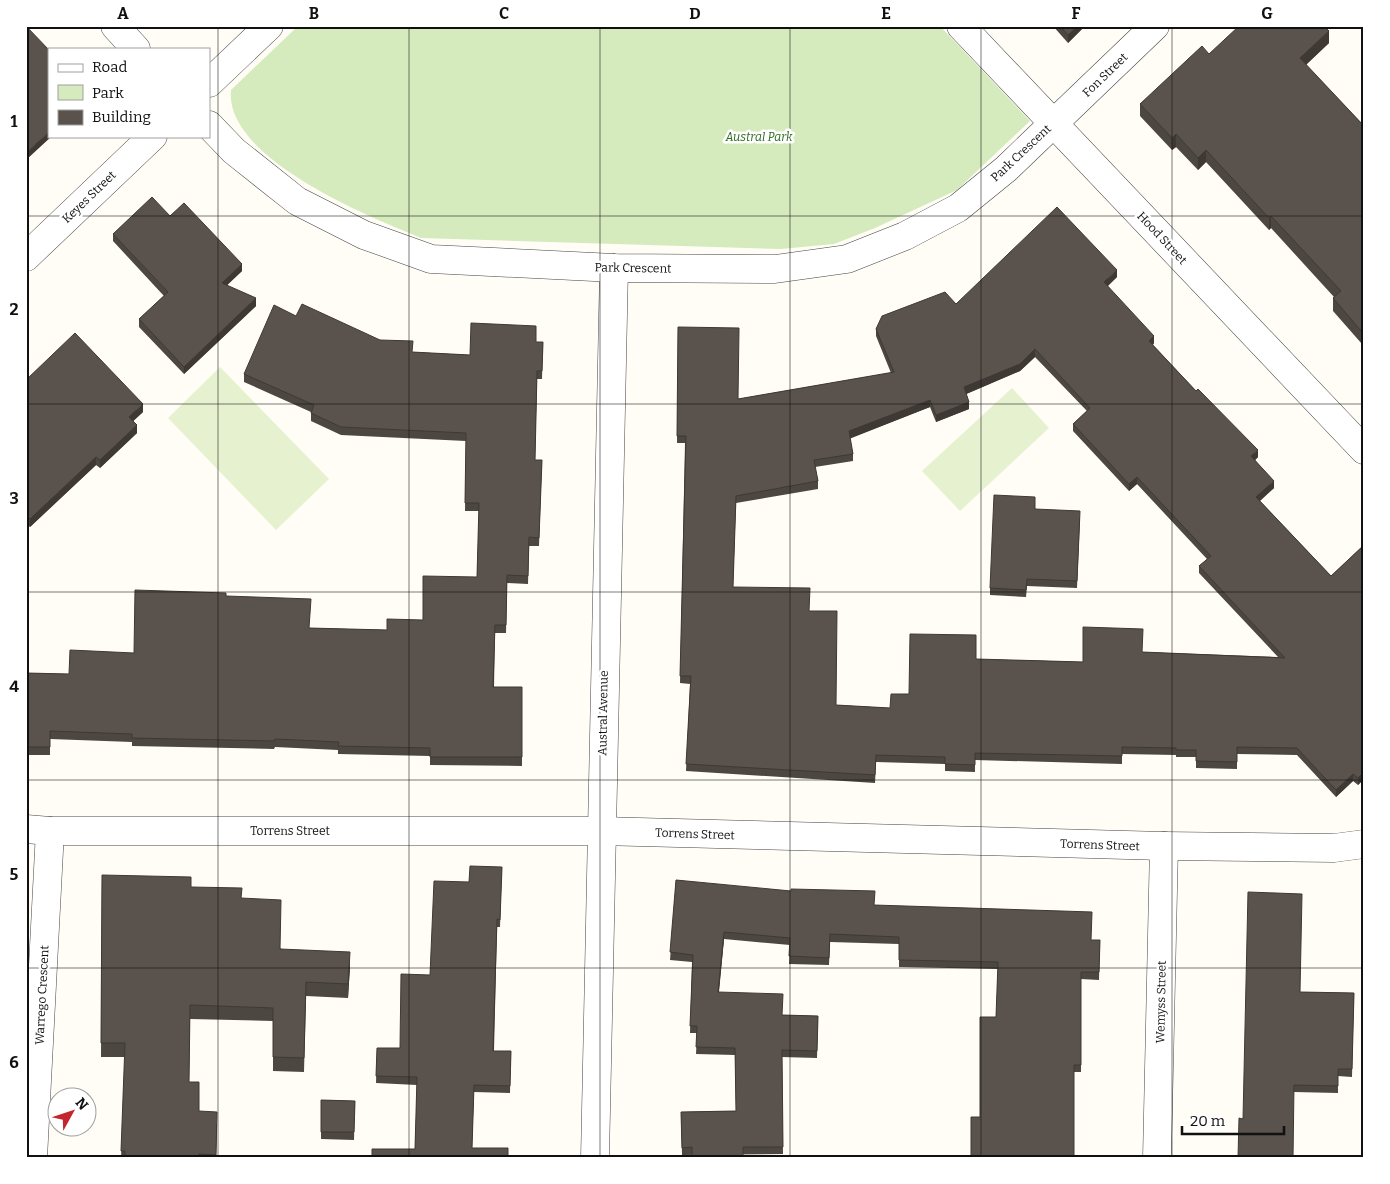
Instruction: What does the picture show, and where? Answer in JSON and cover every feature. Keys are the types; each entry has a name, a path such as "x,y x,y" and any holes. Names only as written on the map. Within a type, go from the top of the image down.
{"street":[{"path":"115,26 135,48"},
{"path":"210,82 269,26"},
{"name":"Hood Street","path":"961,26 1364,450"},
{"name":"Fon Street","path":"1054,123 1155,26"},
{"name":"Park Crescent","path":"210,127 234,151 297,200 364,235 422,256 614,268 775,269 847,259 905,236 958,208 1006,169 1054,123"},
{"name":"Keyes Street","path":"26,257 151,138"},
{"name":"Austral Avenue","path":"595,1158 600,831 614,268"},
{"name":"Torrens Street","path":"38,830 600,831 1164,846 1334,848 1364,844"},
{"name":"Warrego Crescent","path":"33,1158 38,830"},
{"name":"Wemyss Street","path":"1157,1158 1164,846"}],"green space":[{"name":"Austral Park","path":"298,26 940,26 1030,121 957,190 875,228 834,244 781,249 421,238 368,216 304,182 274,161 250,139 235,115 231,90"},
{"path":"220,367 329,479 276,530 168,418"},
{"path":"1012,388 1049,428 960,511 922,471"}],"building":[{"path":"26,26 48,49 48,133 26,153"},
{"path":"1060,26 1078,26 1068,35"},
{"path":"1239,26 1324,26 1329,31 1300,58 1364,126 1364,330 1362,332 1333,298 1341,291 1271,216 1269,218 1206,150 1198,158 1176,134 1172,138 1140,104 1202,46 1209,54"},
{"path":"152,197 170,216 184,203 242,264 222,283 256,298 184,367 139,319 168,292 113,234"},
{"path":"1057,207 1117,270 1104,282 1154,336 1149,341 1196,391 1198,389 1258,450 1251,456 1274,481 1256,497 1331,576 1364,545 1364,772 1358,778 1353,774 1336,790 1297,748 1237,747 1237,762 1196,761 1196,750 1176,750 1176,748 1122,747 1122,756 975,753 975,765 945,764 945,757 876,755 875,775 686,764 691,676 680,676 686,436 677,436 678,327 739,328 738,399 894,372 876,329 882,316 945,292 956,304","holes":["1035,349 1090,408 1073,424 1129,484 1137,477 1211,556 1199,566 1285,658 1142,652 1143,629 1083,627 1083,662 976,659 976,635 910,634 909,694 891,694 890,708 836,705 837,611 809,611 810,588 733,587 736,496 818,481 814,460 853,454 849,431 930,400 936,415 969,402 964,387 1020,364"]},
{"path":"302,304 380,340 413,341 412,352 470,355 471,323 536,326 536,342 543,342 542,371 537,371 535,460 542,460 539,538 529,537 528,576 507,575 506,625 495,625 493,687 522,687 522,757 430,757 430,748 338,746 339,742 275,739 274,741 132,738 132,734 50,731 50,747 26,747 26,673 69,674 70,650 134,653 135,590 226,593 226,596 311,599 309,628 387,630 387,619 423,620 423,576 477,577 479,503 465,503 466,433 341,427 311,413 314,405 244,374 274,305 296,316"},
{"path":"75,333 143,404 129,417 137,425 100,460 96,457 30,519 26,516 26,380"},
{"path":"994,495 1035,497 1035,509 1080,511 1077,581 1027,579 1026,590 990,588"},
{"path":"470,866 502,867 500,920 497,919 493,1051 511,1051 510,1086 474,1085 472,1148 508,1148 508,1158 372,1158 372,1149 415,1149 417,1077 376,1076 377,1048 400,1048 401,974 430,975 434,881 469,882"},
{"path":"102,875 191,877 191,887 242,888 241,898 281,900 280,949 350,952 348,984 306,982 304,1058 273,1057 273,1008 190,1005 189,1082 199,1082 199,1111 217,1112 216,1155 199,1154 199,1158 125,1158 125,1151 121,1151 125,1043 101,1043"},
{"path":"676,880 791,891 791,889 875,891 874,905 1092,912 1091,940 1100,940 1099,972 1081,972 1081,1065 1074,1065 1074,1158 971,1158 971,1117 980,1117 980,1017 996,1017 998,962 899,960 899,937 830,934 829,958 789,956 790,938 724,932 718,992 783,994 782,1015 818,1016 817,1051 782,1050 783,1147 743,1147 743,1158 692,1158 692,1147 682,1148 681,1112 736,1111 735,1048 696,1047 697,1026 690,1026 693,955 670,952"},
{"path":"1248,892 1302,894 1300,992 1354,993 1352,1069 1338,1069 1338,1086 1294,1085 1293,1158 1238,1158 1239,1118 1243,1119"},
{"path":"321,1100 355,1101 354,1132 321,1132"}]}
